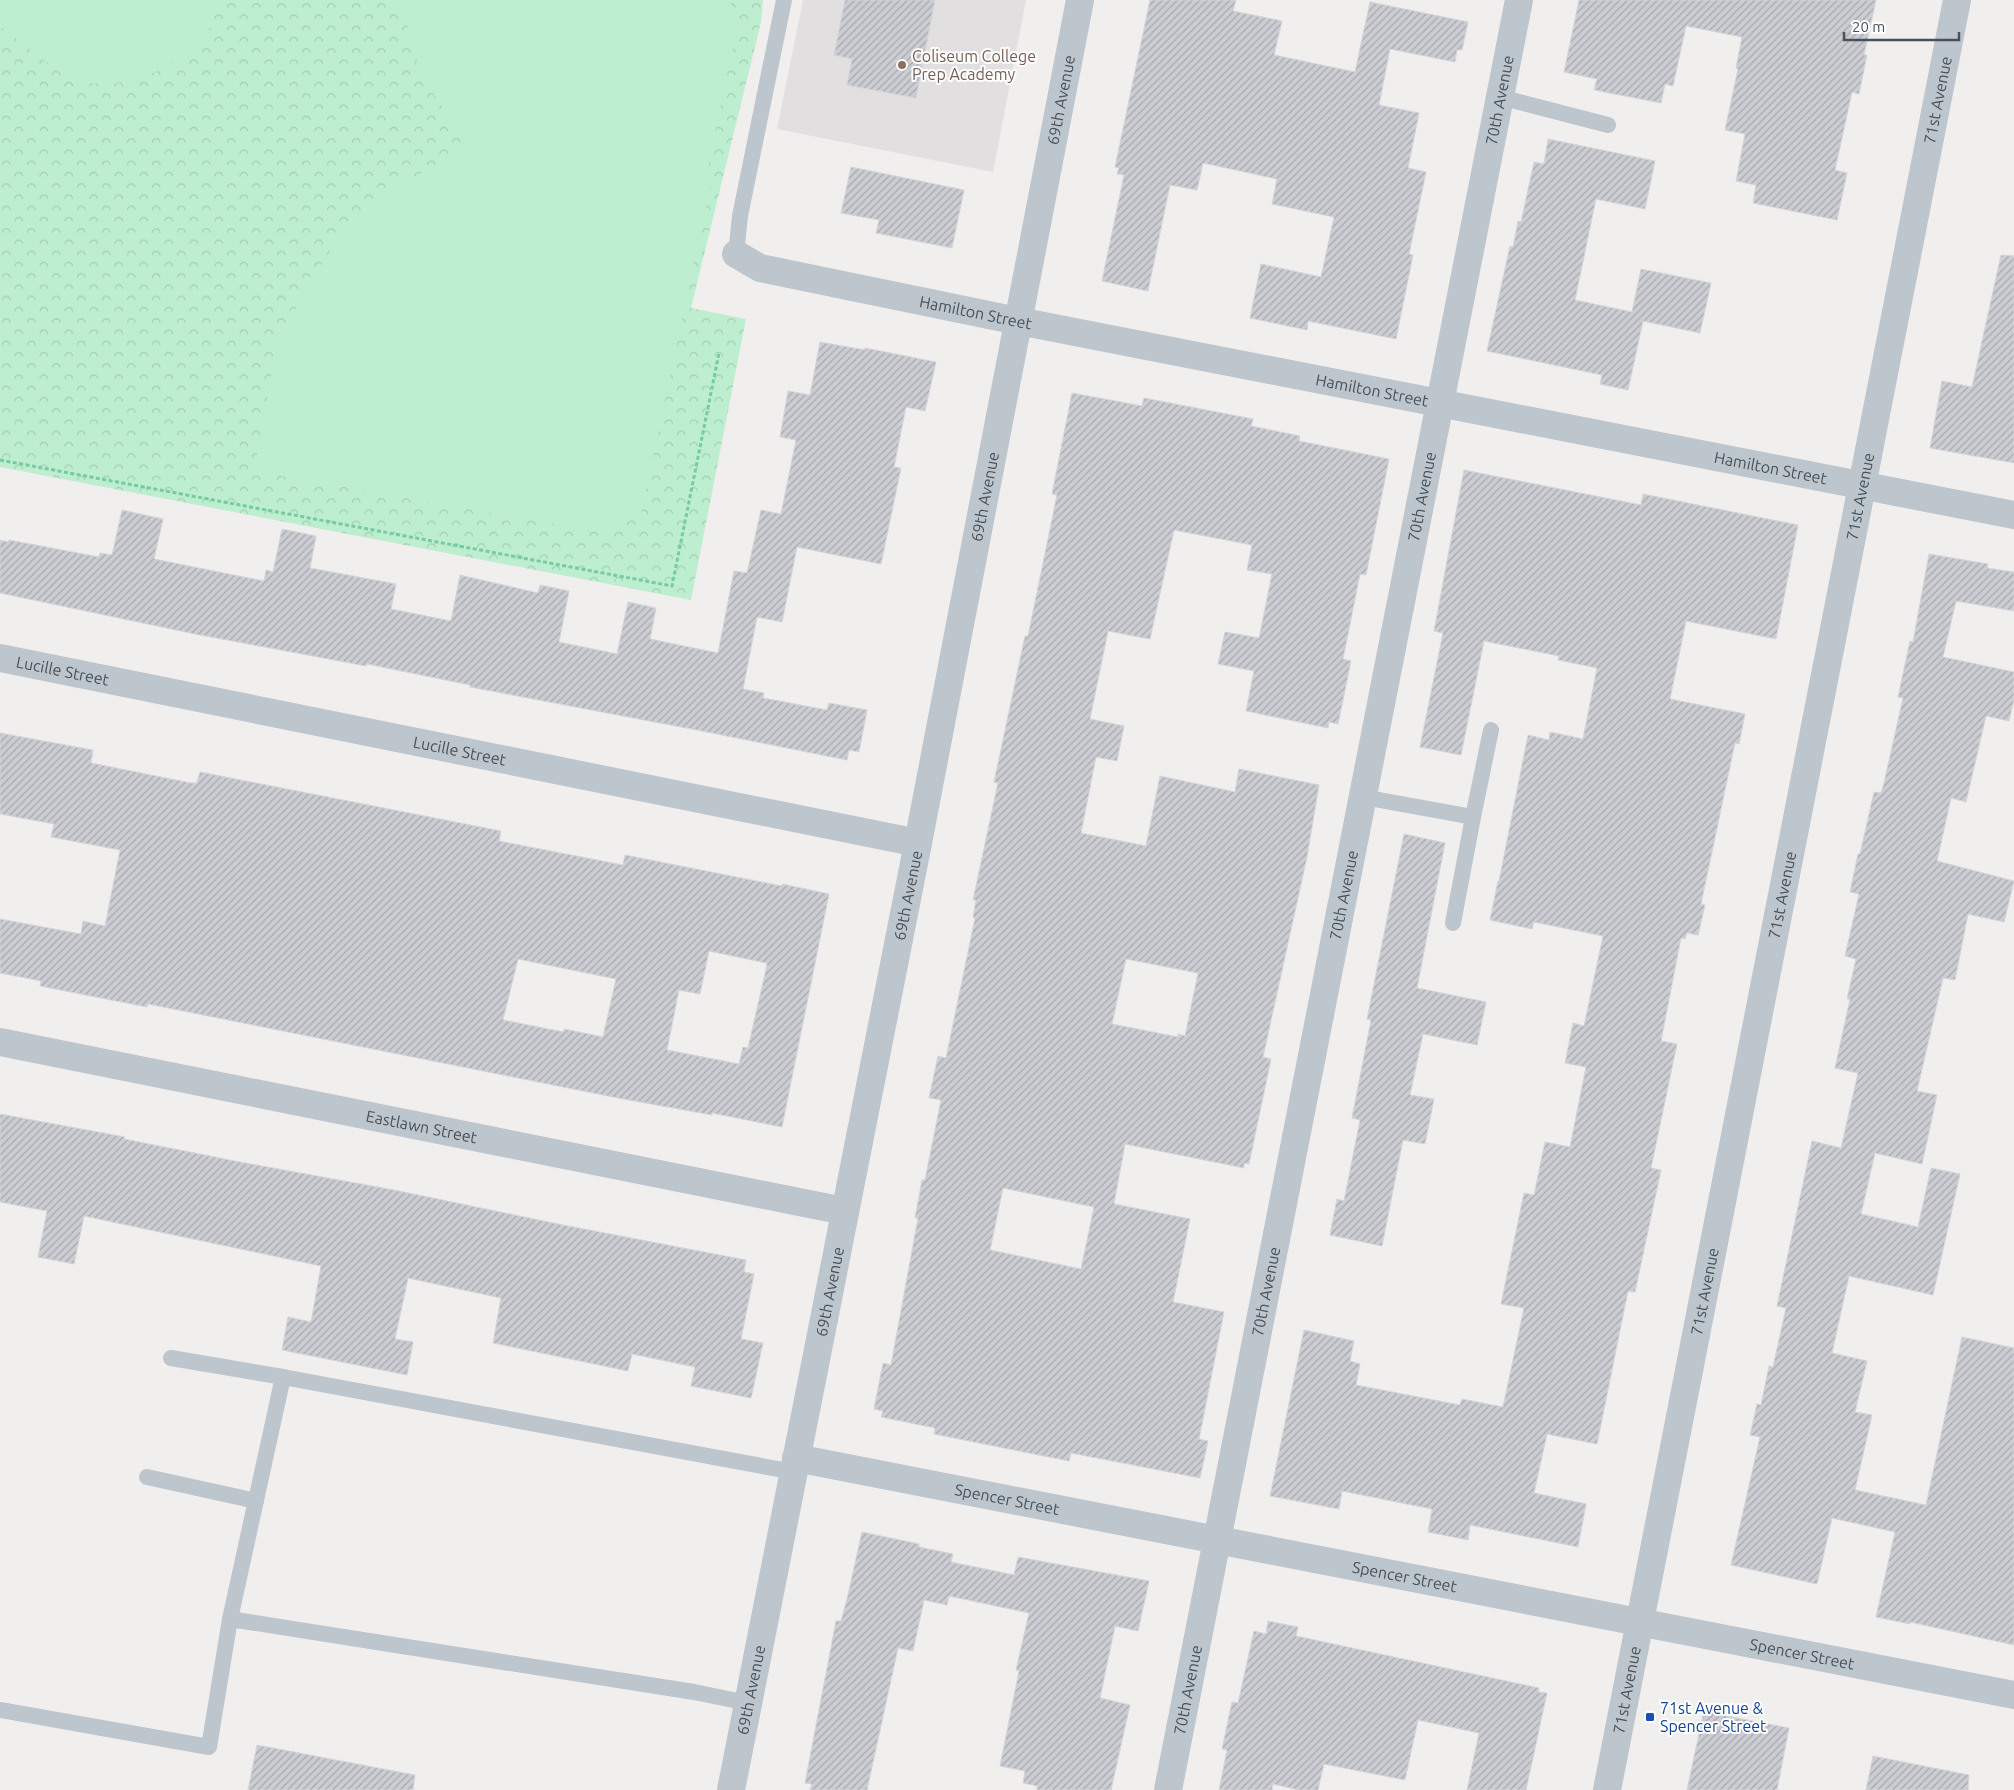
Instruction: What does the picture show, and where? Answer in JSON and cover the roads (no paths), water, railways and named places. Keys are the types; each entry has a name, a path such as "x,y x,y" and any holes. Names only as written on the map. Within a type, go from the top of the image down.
{"street":[{"name":"69th Avenue","path":"731,1790 918,843 1080,0"},
{"name":"70th Avenue","path":"1168,1790 1519,0"},
{"name":"71st Avenue","path":"1607,1790 1957,0"},
{"name":"Hamilton Street","path":"736,254 760,268 1018,321 2014,514"},
{"name":"Lucille Street","path":"0,658 918,843"},
{"name":"Eastlawn Street","path":"0,1042 844,1211"},
{"name":"Spencer Street","path":"795,1465 1216,1541 2014,1695"}],"lane":[{"path":"736,254 740,216 784,0"},
{"path":"1500,97 1608,125"},
{"path":"1453,922 1491,730"},
{"path":"1363,797 1473,817"},
{"path":"171,1358 795,1465"},
{"path":"0,1710 209,1746 230,1619 283,1377"},
{"path":"147,1477 256,1501"},
{"path":"230,1619 694,1692 748,1703"}],"place":[{"name":"Coliseum College Prep Academy","path":"902,65"},
{"name":"71st Avenue & Spencer Street","path":"1650,1717"}]}
